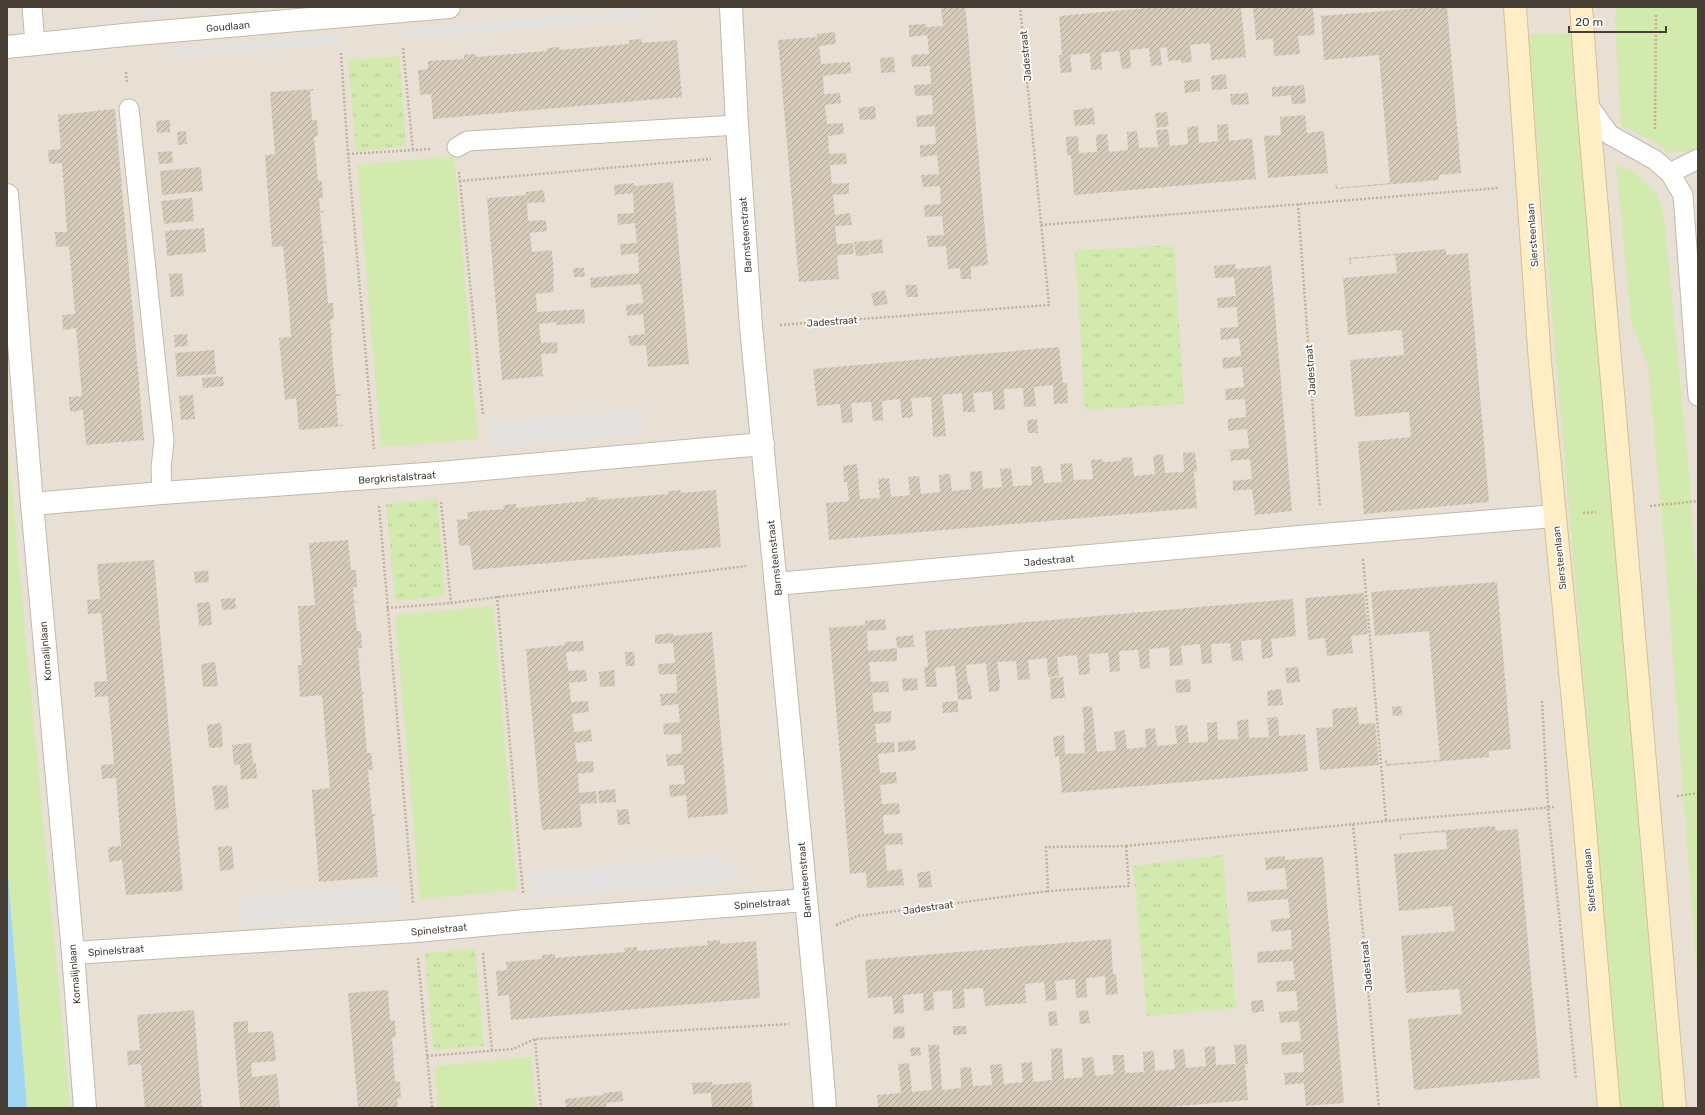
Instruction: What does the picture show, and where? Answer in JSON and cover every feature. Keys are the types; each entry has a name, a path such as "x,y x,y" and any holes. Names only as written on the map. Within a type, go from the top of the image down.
{"main road":[{"name":"Siersteenlaan","path":"1515,7 1540,362 1583,805 1609,1108"},
{"path":"1581,7 1588,105 1675,1108"}],"street":[{"name":"Goudlaan","path":"7,47 35,43 449,7"},
{"name":"Barnsteenstraat","path":"731,7 737,124 751,327 825,1108"},
{"name":"Kornalijnlaan","path":"7,194 32,504 73,953 85,1108"},
{"name":"Bergkristalstraat","path":"32,504 162,493 439,474 763,444"},
{"name":"Jadestraat","path":"776,584 1322,535 1554,516"},
{"name":"Spinelstraat","path":"73,953 416,931 526,921 806,900"}],"lane":[{"path":"32,7 35,43"},
{"path":"1588,105 1610,135 1655,160 1670,173 1684,195 1698,396"},
{"path":"129,108 164,440 161,468 162,493"},
{"path":"457,147 468,141 737,124"},
{"path":"1670,173 1698,158"}],"path":[{"name":"Jadestraat","path":"751,327 1049,305 1020,7"},
{"path":"1655,160 1656,14"},
{"path":"402,48 413,151"},
{"path":"341,53 348,154 387,608 432,1108"},
{"path":"460,180 483,415"},
{"path":"1041,225 1528,185"},
{"name":"Jadestraat","path":"1298,204 1322,535"},
{"path":"439,474 451,603"},
{"path":"1361,532 1386,821"},
{"path":"387,608 451,603 774,562"},
{"path":"497,596 526,921"},
{"path":"1048,890 1046,847 1126,846 1386,821 1583,805"},
{"name":"Jadestraat","path":"1353,824 1379,1108"},
{"name":"Jadestraat","path":"808,929 835,925 858,916 1048,890 1129,886 1126,846"},
{"path":"480,925 492,1050"},
{"path":"427,1056 513,1049 535,1039 818,1023"},
{"path":"535,1039 541,1108"}],"shaded area":[{"path":"7,7 1698,7 1698,1108 7,1108"},
{"path":"142,7 232,7 143,15"},
{"path":"649,8 650,17 402,39 401,30"},
{"path":"340,34 341,43 170,58 169,50"},
{"path":"641,410 644,434 492,448 489,422"},
{"path":"718,856 746,881 532,898 529,872"},
{"path":"399,883 401,912 241,927 239,897"}],"green space":[{"path":"1616,7 1698,7 1698,150 1667,153 1658,144 1621,125 1615,23"},
{"path":"1571,33 1666,1108 1621,1108 1528,35"},
{"path":"399,56 406,146 356,151 348,60"},
{"path":"454,156 478,439 381,447 357,165"},
{"path":"1616,164 1635,172 1657,194 1664,217 1690,483 1698,607 1698,987 1665,553 1648,366 1631,321"},
{"path":"1174,245 1184,404 1085,410 1075,251"},
{"path":"7,438 70,1108 27,1108 7,863"},
{"path":"437,499 445,596 395,601 386,504"},
{"path":"493,606 517,890 420,899 395,615"},
{"path":"1223,855 1236,1008 1147,1016 1133,866"},
{"path":"475,949 484,1046 433,1050 425,953"},
{"path":"531,1057 536,1108 438,1108 435,1066"}],"water":[{"path":"7,863 27,1108 7,1108"}],"building":[{"path":"941,7 965,7 967,24 988,265 971,267 971,279 961,279 960,268 948,269 946,246 928,247 927,236 944,235 942,216 925,217 924,205 941,204 940,186 923,187 921,175 939,174 937,155 920,157 920,145 936,144 935,126 917,127 916,116 933,114 932,95 915,96 914,85 931,84 930,66 912,67 911,55 929,54 927,35 909,37 909,25 926,24 926,27 943,26"},
{"path":"1158,7 1241,7 1246,57 1211,60 1210,43 1190,45 1192,62 1181,63 1181,60 1168,61 1167,47 1160,48 1162,65 1151,66 1149,48 1130,50 1131,68 1122,69 1119,51 1101,53 1102,69 1091,70 1090,53 1070,55 1072,72 1061,73 1059,55 1062,55 1059,16"},
{"path":"1253,7 1313,7 1315,35 1298,36 1300,54 1274,56 1273,39 1256,40"},
{"path":"1447,7 1461,173 1439,175 1439,180 1336,189 1335,183 1337,183 1337,188 1390,183 1379,55 1324,60 1321,16"},
{"path":"835,32 836,44 819,46 821,64 850,62 851,73 823,76 824,94 840,93 841,103 825,105 827,124 843,123 844,134 828,136 829,154 846,153 847,164 830,165 832,184 849,183 849,194 833,195 835,215 850,213 852,225 835,226 837,244 853,243 854,254 837,255 839,279 799,282 778,40 817,37 817,34"},
{"path":"642,39 642,43 677,40 682,97 433,119 431,94 420,95 418,70 428,69 428,61 464,59 464,55 476,54 477,57 547,51 547,48 559,47 560,50 629,44 629,40"},
{"path":"894,57 895,72 881,73 880,58"},
{"path":"1226,74 1227,89 1212,90 1211,76"},
{"path":"1200,79 1200,91 1185,93 1184,81"},
{"path":"1304,85 1306,103 1292,104 1291,95 1272,97 1272,87"},
{"path":"314,89 310,91 312,120 317,120 318,136 314,137 318,181 322,181 323,198 319,198 320,211 325,211 320,213 323,242 327,241 327,243 323,243 328,303 333,303 334,319 330,320 331,333 335,334 331,335 333,364 336,394 341,394 341,396 336,396 338,425 343,426 299,430 296,398 285,400 279,338 291,337 289,307 283,246 272,247 265,155 275,154 270,92"},
{"path":"1248,93 1249,104 1231,105 1230,94"},
{"path":"875,106 876,119 860,120 858,108"},
{"path":"1093,108 1095,124 1075,126 1073,110"},
{"path":"115,109 144,440 86,445 83,410 70,412 69,397 82,396 76,328 63,330 62,315 75,314 69,246 56,247 55,232 67,232 62,163 49,164 48,150 61,149 58,115"},
{"path":"1167,112 1169,126 1157,128 1155,113"},
{"path":"1305,115 1307,133 1324,131 1328,173 1268,178 1264,136 1281,135 1280,117"},
{"path":"170,120 170,132 157,133 156,121"},
{"path":"1228,124 1229,141 1252,138 1256,179 1074,195 1071,155 1067,155 1066,137 1078,136 1079,153 1097,152 1096,135 1107,134 1109,152 1128,150 1127,132 1137,131 1139,148 1158,147 1156,130 1168,129 1170,146 1188,144 1187,127 1198,126 1199,143 1218,141 1217,125"},
{"path":"186,131 187,144 178,145 177,132"},
{"path":"172,151 173,163 159,164 158,152"},
{"path":"201,167 203,191 162,195 160,171"},
{"path":"673,182 689,364 648,367 646,345 630,346 628,336 645,334 643,314 627,316 626,305 643,303 641,284 591,288 590,278 639,273 638,253 621,255 620,244 637,243 635,223 618,225 617,214 634,213 633,193 615,195 614,185 634,183 634,186"},
{"path":"544,190 545,202 527,203 528,221 546,220 547,231 530,233 532,252 552,250 554,292 536,294 537,312 584,309 585,323 556,325 556,322 539,324 541,343 557,342 558,353 541,354 543,376 502,380 487,198 526,195 526,192"},
{"path":"192,198 194,221 164,224 161,201"},
{"path":"204,228 206,252 167,256 165,231"},
{"path":"882,239 883,253 870,254 868,241"},
{"path":"868,241 869,255 856,256 854,242"},
{"path":"1446,249 1446,255 1468,253 1489,502 1364,514 1358,442 1411,437 1409,412 1355,417 1350,360 1404,355 1402,330 1348,335 1343,278 1397,273 1395,255 1351,259 1351,264 1349,258"},
{"path":"1235,264 1236,269 1271,266 1292,511 1255,515 1252,489 1233,491 1233,481 1252,479 1250,459 1231,461 1230,450 1249,448 1247,429 1228,431 1228,419 1246,417 1245,399 1226,400 1225,389 1244,387 1242,367 1223,369 1222,358 1241,356 1239,338 1221,340 1220,328 1238,327 1237,307 1218,308 1217,298 1236,296 1234,277 1215,278 1214,266"},
{"path":"573,268 584,268 585,277 574,277"},
{"path":"182,273 184,296 171,297 169,274"},
{"path":"905,285 917,285 918,297 907,297"},
{"path":"885,290 888,304 874,306 871,293"},
{"path":"187,334 188,346 175,347 174,335"},
{"path":"1059,347 1063,383 1067,383 1068,403 1054,404 1053,385 1034,387 1036,406 1024,407 1023,388 1004,389 1005,409 994,410 992,391 973,393 975,412 963,412 962,393 942,395 946,436 933,437 931,397 911,398 913,417 902,418 900,399 882,401 883,420 873,421 871,402 851,403 853,422 842,423 840,404 817,406 813,369"},
{"path":"214,350 216,374 177,377 175,353"},
{"path":"223,376 224,386 203,388 202,378"},
{"path":"193,395 195,419 181,420 179,396"},
{"path":"1037,419 1038,433 1028,433 1027,420"},
{"path":"1195,452 1197,471 1194,472 1197,508 829,540 826,503 849,501 847,482 844,482 843,466 857,464 860,499 880,498 878,479 889,478 891,497 910,495 908,477 919,476 921,494 940,492 939,475 950,474 952,491 971,489 970,472 982,471 983,489 1002,487 1000,469 1011,468 1013,486 1032,485 1031,467 1042,466 1044,483 1062,482 1060,464 1072,463 1074,480 1093,479 1091,460 1102,459 1103,462 1121,461 1121,458 1132,457 1134,476 1155,474 1153,456 1163,454 1165,473 1184,472 1183,453"},
{"path":"681,490 681,493 716,490 721,547 473,570 470,545 459,546 457,520 468,519 467,512 504,509 503,505 516,504 516,508 586,501 586,498 598,497 598,500 668,494 668,491"},
{"path":"348,540 351,570 356,570 357,587 353,587 354,601 359,602 354,603 357,631 361,631 362,648 358,648 359,662 364,663 359,663 362,692 365,693 362,694 367,753 371,753 373,770 368,770 372,814 377,814 373,816 378,877 319,882 312,790 330,788 322,695 300,697 298,665 302,665 298,606 315,605 309,543"},
{"path":"154,560 183,891 126,895 122,860 109,862 108,847 121,846 116,778 102,779 101,765 114,764 108,696 95,697 94,682 107,681 101,613 88,614 87,600 100,599 97,564"},
{"path":"208,570 209,582 195,583 194,572"},
{"path":"1497,582 1511,749 1489,751 1489,757 1386,766 1385,760 1387,759 1387,764 1440,760 1429,631 1375,636 1371,592"},
{"path":"1364,593 1368,634 1351,636 1353,653 1327,656 1325,638 1308,640 1305,598"},
{"path":"235,598 236,609 222,610 221,599"},
{"path":"1293,599 1296,636 1271,639 1273,657 1262,659 1261,639 1241,641 1243,660 1232,661 1230,643 1211,644 1212,663 1202,664 1200,644 1181,646 1183,665 1170,666 1169,647 1149,649 1150,668 1140,669 1138,650 1119,651 1120,671 1110,672 1108,653 1089,654 1090,674 1079,675 1077,655 1057,657 1059,676 1048,677 1047,658 1028,660 1030,679 1018,680 1016,661 997,662 1000,681 999,691 989,692 986,663 966,665 968,684 970,684 972,699 958,700 955,666 935,668 937,687 926,687 924,667 928,667 925,631"},
{"path":"210,602 212,625 199,626 197,603"},
{"path":"885,619 886,630 867,631 868,651 897,648 897,661 869,662 871,682 888,681 889,692 872,693 874,712 891,711 891,722 875,724 877,743 894,742 895,752 878,754 880,773 896,772 897,783 880,785 882,804 899,803 900,814 883,815 884,834 902,833 903,844 885,845 887,871 902,869 904,885 867,888 866,872 850,874 829,628 865,625 865,621"},
{"path":"712,632 728,814 688,818 686,795 670,797 669,785 685,784 683,765 667,766 666,755 682,753 681,734 664,735 663,724 680,722 678,704 661,706 660,694 677,693 676,674 659,675 658,664 675,663 673,643 655,644 655,635 673,633 673,636"},
{"path":"913,635 914,647 897,648 896,637"},
{"path":"583,641 584,651 566,652 568,671 586,670 587,681 569,683 571,702 588,701 589,712 572,714 574,732 591,730 592,741 575,743 577,762 593,761 594,772 578,774 579,793 596,791 597,803 580,804 582,827 542,830 526,649 565,645 565,642"},
{"path":"625,652 634,652 635,666 626,666"},
{"path":"215,662 218,686 203,687 201,664"},
{"path":"1298,667 1300,682 1287,683 1285,668"},
{"path":"614,670 615,686 600,687 599,672"},
{"path":"1063,677 1065,698 1051,699 1050,678"},
{"path":"917,678 918,690 903,691 902,679"},
{"path":"1190,679 1191,692 1176,693 1175,680"},
{"path":"1281,689 1283,705 1268,706 1267,691"},
{"path":"958,701 958,712 943,713 942,702"},
{"path":"1092,706 1097,752 1116,750 1114,732 1125,730 1127,749 1146,747 1145,729 1155,728 1157,746 1177,744 1175,726 1187,725 1189,743 1208,742 1207,723 1217,722 1218,740 1238,739 1237,721 1248,719 1249,738 1269,737 1267,718 1278,717 1279,736 1305,734 1308,771 1062,793 1059,756 1055,757 1053,737 1064,735 1065,754 1085,753 1083,734 1085,733 1082,707"},
{"path":"1401,706 1403,715 1393,716 1392,707"},
{"path":"1357,707 1359,724 1375,723 1379,765 1320,770 1316,728 1333,727 1332,709"},
{"path":"221,723 223,747 209,748 207,725"},
{"path":"915,740 916,750 898,752 898,742"},
{"path":"251,743 253,763 234,765 232,745"},
{"path":"256,763 257,778 241,780 240,764"},
{"path":"227,785 229,808 215,810 212,786"},
{"path":"615,789 616,802 599,803 598,791"},
{"path":"628,809 630,824 618,825 617,810"},
{"path":"1495,826 1496,831 1518,829 1540,1078 1414,1090 1408,1019 1462,1014 1459,989 1406,993 1401,936 1455,931 1452,906 1399,911 1394,854 1447,849 1446,832 1401,835 1400,841 1399,834"},
{"path":"232,846 234,869 220,871 218,847"},
{"path":"1285,856 1285,860 1323,857 1344,1103 1306,1106 1304,1083 1285,1085 1284,1073 1304,1072 1303,1053 1282,1055 1281,1043 1301,1041 1299,1021 1280,1023 1279,1012 1298,1010 1296,991 1277,992 1276,981 1295,980 1293,961 1258,963 1257,952 1292,949 1291,930 1272,932 1270,920 1290,918 1288,899 1248,902 1247,892 1287,889 1285,868 1266,870 1265,858"},
{"path":"930,871 932,887 919,888 917,873"},
{"path":"1111,939 1113,974 1116,974 1118,994 1106,995 1105,976 1086,978 1087,997 1076,998 1075,979 1055,981 1057,1000 1046,1001 1044,982 1025,984 1026,1003 985,1006 983,988 964,989 965,1008 953,1009 952,990 933,992 934,1010 924,1011 923,993 903,995 904,1013 894,1014 892,996 868,998 865,960"},
{"path":"720,940 720,944 756,941 760,998 511,1020 509,995 498,996 496,971 507,970 506,962 542,959 542,955 555,954 555,958 625,952 624,948 637,947 637,951 708,945 707,941"},
{"path":"388,990 390,1020 395,1021 396,1037 392,1038 393,1051 397,1052 393,1052 395,1081 400,1082 401,1098 397,1098 398,1108 358,1108 348,993"},
{"path":"1263,1000 1264,1011 1252,1013 1251,1001"},
{"path":"194,1010 202,1108 145,1108 141,1064 128,1065 127,1051 140,1050 137,1015"},
{"path":"1088,1010 1090,1023 1080,1024 1079,1011"},
{"path":"1056,1011 1058,1025 1049,1026 1048,1012"},
{"path":"248,1021 248,1033 273,1031 276,1061 251,1063 252,1077 277,1074 280,1108 240,1108 233,1022"},
{"path":"904,1026 905,1038 893,1039 893,1027"},
{"path":"953,1026 966,1026 967,1034 953,1035"},
{"path":"1246,1044 1248,1064 1245,1064 1248,1100 1157,1108 878,1108 877,1095 901,1093 898,1064 909,1063 912,1092 932,1090 928,1045 939,1045 942,1090 961,1088 960,1068 971,1067 973,1086 992,1085 990,1065 1002,1064 1004,1084 1023,1082 1021,1063 1032,1062 1033,1082 1052,1080 1051,1049 1062,1048 1064,1079 1083,1077 1082,1058 1093,1057 1095,1076 1114,1074 1112,1055 1124,1055 1125,1073 1144,1072 1143,1052 1154,1051 1155,1071 1175,1069 1173,1050 1184,1049 1186,1068 1206,1066 1204,1047 1215,1046 1216,1065 1236,1064 1234,1045"},
{"path":"920,1047 921,1055 911,1056 910,1048"},
{"path":"712,1082 712,1085 751,1082 753,1108 712,1108 711,1093 693,1094 692,1083"},
{"path":"622,1091 623,1101 606,1103 606,1108 566,1108 565,1099 604,1095 604,1093"}]}
